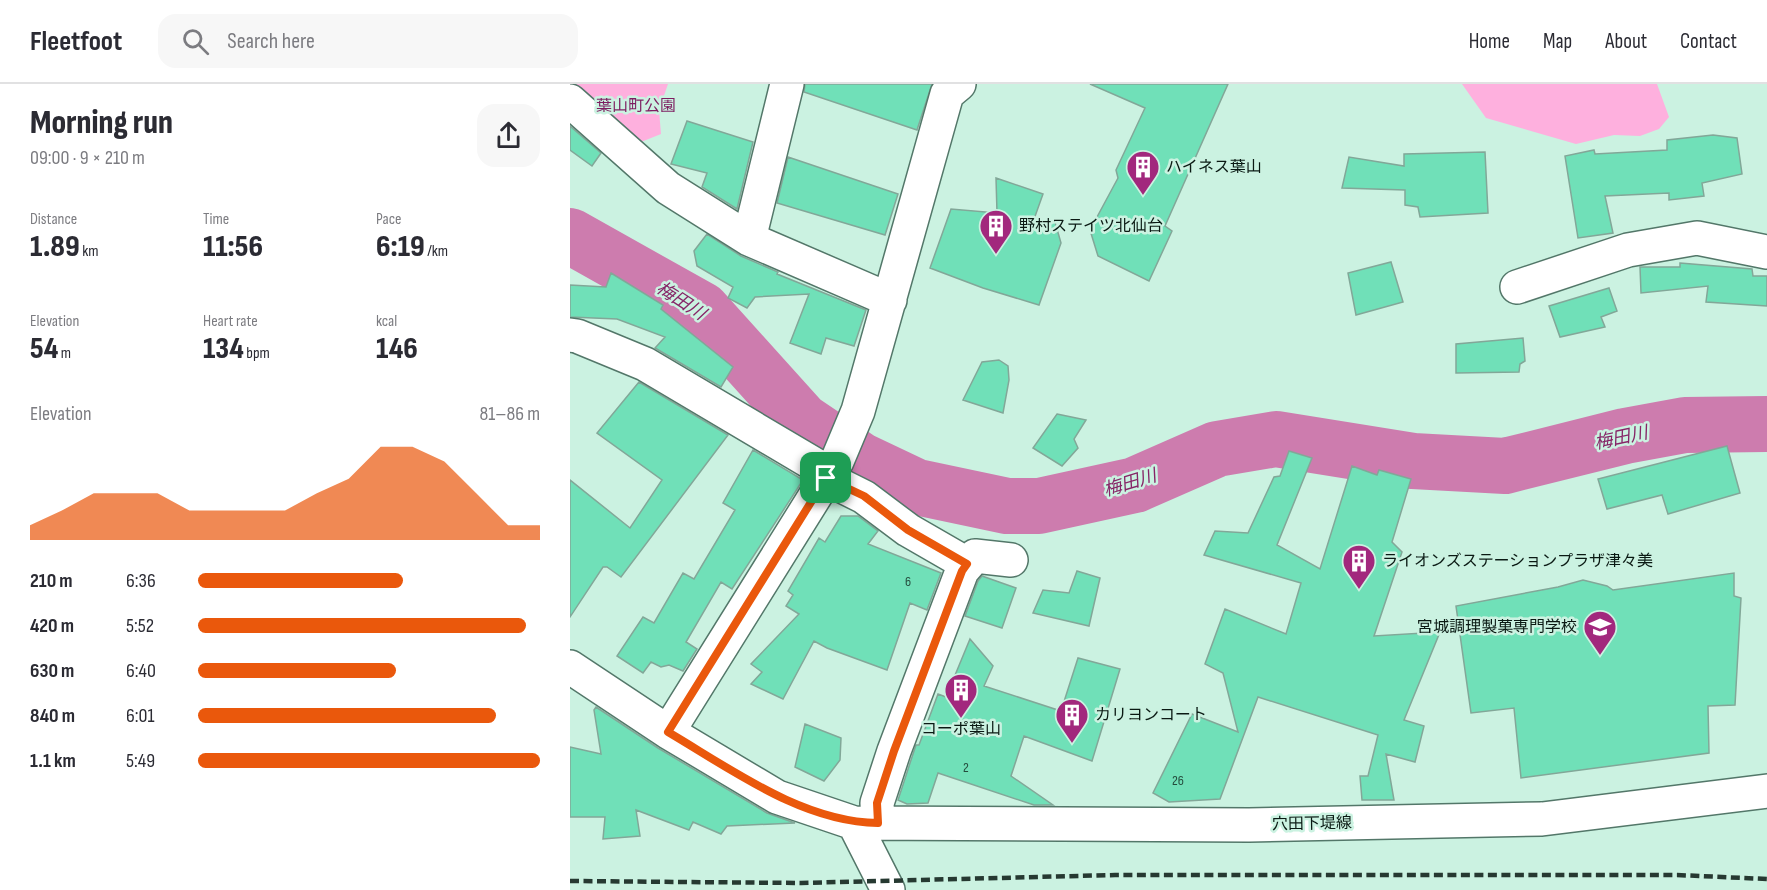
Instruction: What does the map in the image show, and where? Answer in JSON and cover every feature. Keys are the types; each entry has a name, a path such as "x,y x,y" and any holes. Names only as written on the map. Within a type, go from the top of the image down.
{"street":[{"path":"749,239 787,84"},
{"path":"668,732 831,471 858,411 947,94 959,84"},
{"path":"570,101 668,188 749,239 890,300"},
{"path":"1517,287 1628,250 1696,238 1767,252"},
{"path":"570,335 645,364 831,471 908,530 967,564"},
{"path":"888,890 866,823 877,803 894,751 962,571 975,556 1011,560"},
{"name":"穴田下堤線","path":"570,667 668,732 777,797 866,823 1249,825 1542,819 1767,791"}],"green space":[{"name":"葉山町公園","path":"575,84 668,84 659,110 661,134 641,142"},
{"path":"1462,84 1657,84 1669,117 1659,129 1640,136 1614,135 1576,144 1486,118"}],"building":[{"path":"805,84 932,84 917,130 804,92"},
{"name":"ハイネス葉山","path":"1090,84 1228,84 1165,226 1172,231 1149,281 1098,256 1090,230 1118,178 1116,170 1145,108"},
{"path":"687,121 753,142 737,209 702,187 707,173 671,164"},
{"path":"570,126 601,153 592,166 570,150"},
{"path":"1713,135 1737,138 1742,174 1702,183 1704,196 1669,200 1669,193 1605,196 1613,233 1578,238 1565,156 1594,150 1595,154 1667,150 1667,140"},
{"path":"1485,152 1488,213 1420,217 1418,207 1405,205 1405,190 1342,188 1349,157 1404,166 1404,154"},
{"path":"788,157 898,194 885,235 777,203"},
{"name":"野村ステイツ北仙台","path":"996,178 1043,194 1033,222 1055,222 1061,243 1039,305 983,288 930,268 951,209 997,213"},
{"path":"707,234 741,256 778,272 777,274 866,310 854,346 826,338 821,354 790,343 809,294 755,297 747,308 728,298 733,287 697,266 694,251"},
{"path":"1391,262 1403,302 1356,315 1348,273"},
{"path":"1680,263 1752,269 1753,276 1767,276 1767,306 1706,302 1708,286 1641,293 1640,267 1680,267"},
{"path":"611,273 663,305 661,309 733,367 721,387 655,348 665,337 617,319 570,317 570,285 606,287"},
{"path":"1609,288 1617,311 1601,317 1605,327 1560,337 1549,306"},
{"path":"1523,338 1525,361 1520,364 1519,372 1456,373 1456,344"},
{"path":"999,360 1008,366 1009,380 1003,413 963,400 982,362"},
{"path":"639,382 728,435 621,577 607,567 603,567 570,617 570,480 630,528 662,480 597,433"},
{"path":"1057,414 1086,420 1074,439 1078,448 1062,466 1033,448"},
{"path":"1727,446 1740,493 1668,514 1662,495 1607,509 1598,479"},
{"path":"753,450 803,480 732,589 721,582 686,642 697,649 683,671 669,665 661,667 651,662 643,673 617,656 643,617 654,623 683,573 694,579 735,510 723,503"},
{"path":"1289,451 1312,458 1277,545 1320,569 1352,466 1377,475 1379,470 1411,479 1392,542 1402,552 1374,636 1440,632 1404,720 1424,726 1415,762 1386,754 1394,800 1362,800 1360,776 1368,776 1378,735 1258,697 1220,799 1169,802 1153,793 1192,714 1238,732 1223,673 1205,664 1225,609 1286,634 1301,583 1204,555 1215,531 1248,533 1274,477 1280,476"},
{"path":"841,516 858,516 878,531 868,544 941,573 927,610 910,603 887,670 814,641 783,699 751,684 762,672 751,664 799,614 786,606 793,595 788,591 819,538 825,542"},
{"path":"1077,571 1100,578 1089,626 1033,613 1043,590 1069,593"},
{"name":"宮城調理製菓専門学校","path":"1734,573 1734,596 1741,598 1735,705 1708,706 1709,753 1521,778 1514,708 1471,713 1456,606 1558,587 1583,580 1607,586 1613,590"},
{"path":"982,576 1016,588 1002,628 965,616"},
{"path":"970,639 993,666 984,686 1061,711 1078,658 1120,669 1092,761 1024,736 1011,776 1053,805 1034,805 938,773 928,803 907,804 898,800 916,745 919,745 938,694 946,697"},
{"path":"596,707 658,748 767,813 795,823 727,826 721,834 693,822 689,830 636,810 640,836 603,839 605,817 570,817 570,747 601,754 594,710"},
{"path":"805,724 841,738 840,760 824,781 795,767"}],"waterway":[{"name":"梅田川","path":"570,236 702,310 802,421 860,460 917,487 1007,506 1039,506 1135,485 1217,449 1276,439 1413,461 1505,466 1625,436 1685,425 1767,424"}],"railway":[{"path":"570,881 801,883 1115,875 1677,875 1767,879"}],"place":[{"name":"ハイネス葉山","path":"1143,196"},
{"name":"野村ステイツ北仙台","path":"996,255"},
{"name":"ライオンズステーションプラザ津々美","path":"1359,590"},
{"name":"宮城調理製菓専門学校","path":"1600,656"},
{"name":"コーポ葉山","path":"961,719"},
{"name":"カリヨンコート","path":"1072,744"}],"route":[{"path":"826,478 864,496 908,530 967,564 962,571 894,751 877,803 878,823 854,823 777,797 668,732 826,478"}]}
